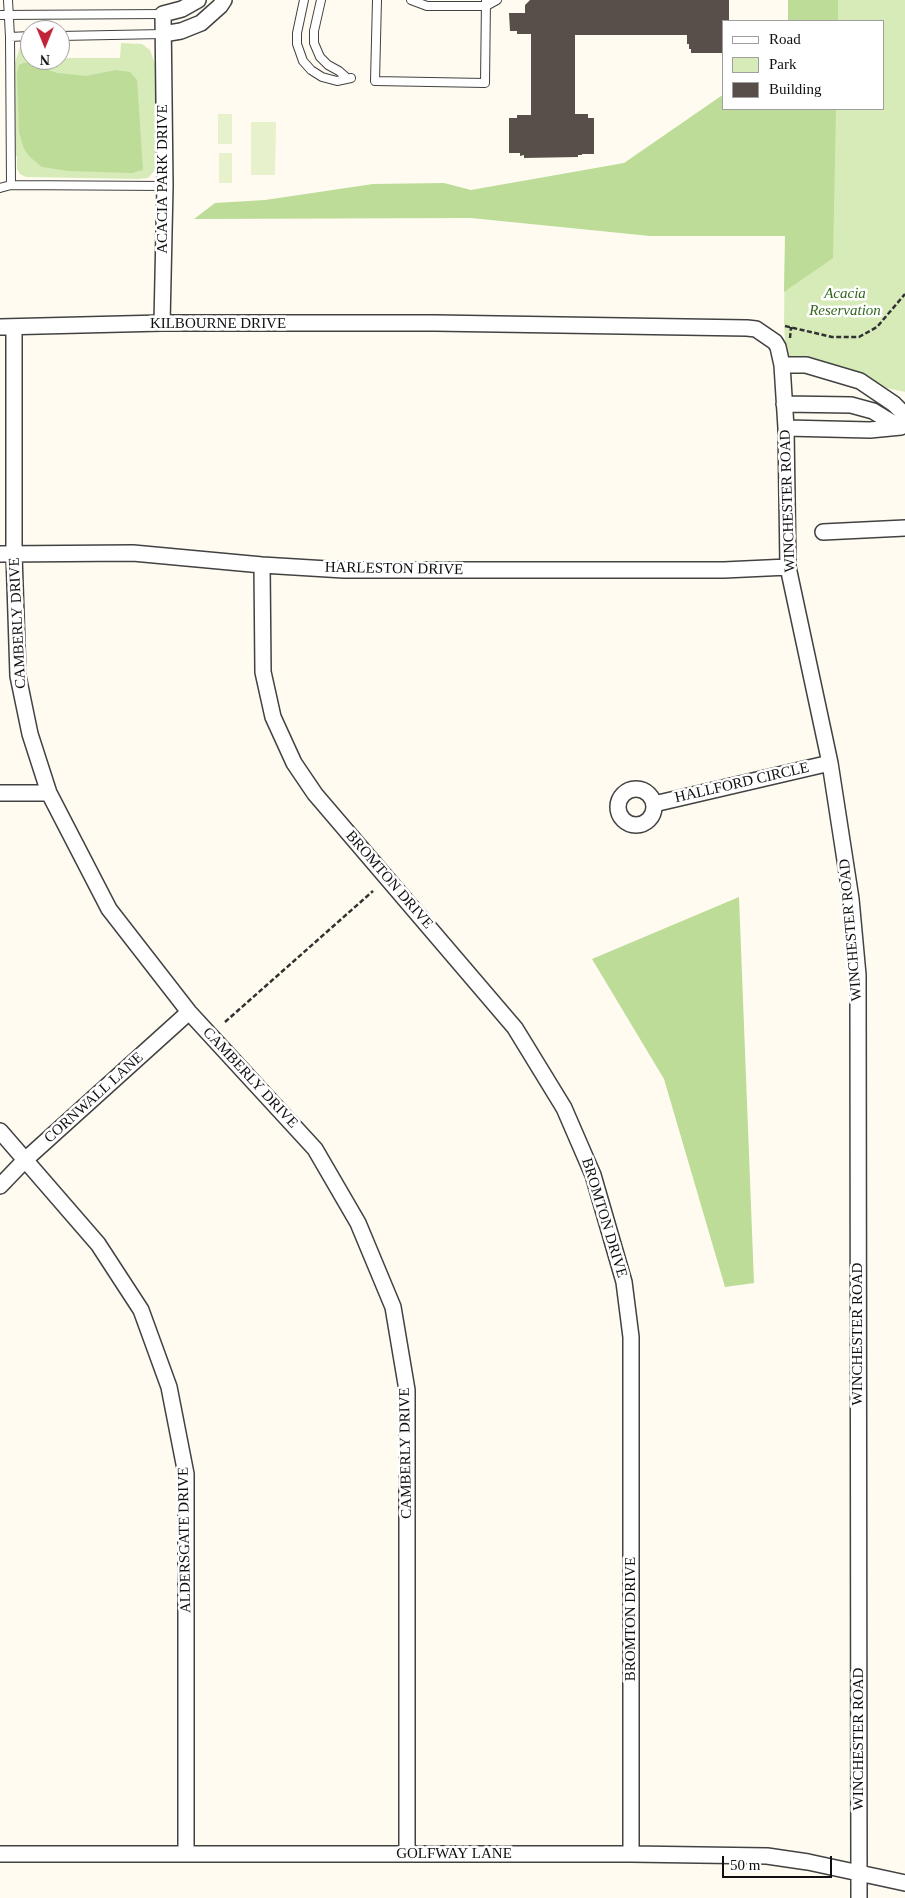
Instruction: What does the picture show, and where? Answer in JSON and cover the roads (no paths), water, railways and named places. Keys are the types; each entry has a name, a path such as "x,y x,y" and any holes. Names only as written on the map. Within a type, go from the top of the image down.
{"street":[{"path":"163,14 182,9 198,0"},
{"path":"163,34 182,31 201,22 220,6 224,0"},
{"name":"ACACIA PARK DRIVE","path":"162,323 164,186 163,14"},
{"name":"KILBOURNE DRIVE","path":"7,327 162,323 435,324"},
{"name":"WINCHESTER ROAD","path":"435,324 756,329 774,342 778,348 782,365 786,428 788,567 830,763 851,899 858,975 859,1898"},
{"name":"CAMBERLY DRIVE","path":"7,327 7,554 18,676 30,734 49,793 109,909 189,1012 315,1149 358,1223 393,1307 407,1390 407,1854"},
{"path":"782,365 806,365 860,381 894,404 903,423"},
{"path":"784,404 851,405 873,411 903,423"},
{"path":"786,428 870,430 903,423"},
{"path":"823,532 905,528"},
{"name":"HARLESTON DRIVE","path":"7,554 133,553 262,565 344,570 724,570 788,567"},
{"name":"BROMTON DRIVE","path":"262,565 263,672 274,717 294,763 316,794 515,1028 564,1108 593,1175 624,1282 631,1337 631,1854"},
{"name":"HALLFORD CIRCLE","path":"654,804 830,763"},
{"path":"0,793 49,793"},
{"name":"CORNWALL LANE","path":"0,1186 25,1160 189,1012"},
{"name":"ALDERSGATE DRIVE","path":"0,1130 98,1244 141,1310 169,1387 186,1474 186,1854"},
{"name":"GOLFWAY LANE","path":"0,1854 631,1854 767,1856 808,1862 905,1882"}],"lane":[{"path":"8,0 10,14 11,185"},
{"path":"304,0 296,33 296,44 303,61 311,70 322,77 337,81 349,78 339,70 328,65 320,57 314,43 314,31 321,0"},
{"path":"377,0 376,81 485,82 486,3"},
{"path":"411,0 427,6 486,3 497,0"},
{"path":"0,15 163,14"},
{"path":"70,36 163,34"},
{"path":"10,36 20,36"},
{"path":"0,188 11,185 164,186"}],"park label":[{"name":"Acacia Reservation","path":"845,302"}]}
